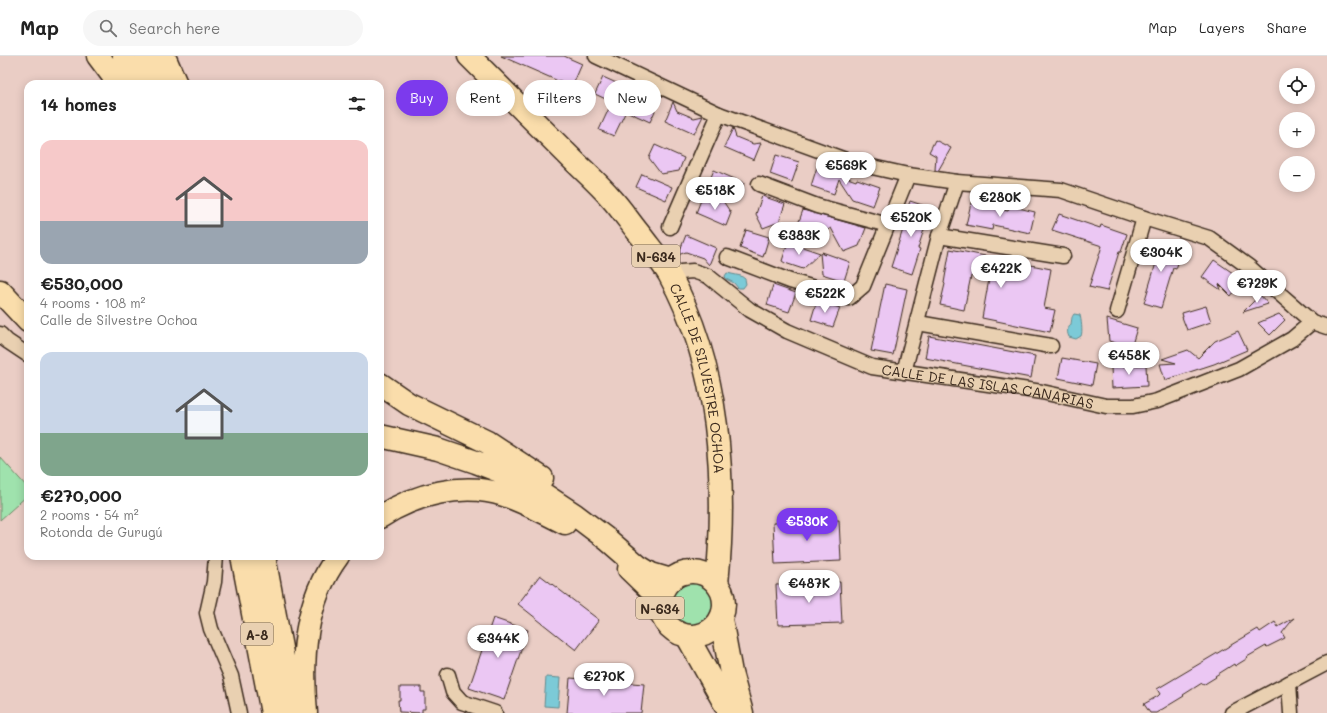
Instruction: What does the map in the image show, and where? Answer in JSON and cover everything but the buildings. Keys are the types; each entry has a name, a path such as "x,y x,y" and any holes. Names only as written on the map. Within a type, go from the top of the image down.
{"highway":[{"path":"98,56 116,80"},
{"path":"124,56 133,80"},
{"path":"147,56 156,80"},
{"path":"164,56 174,80"},
{"name":"CALLE DE SILVESTRE OCHOA","path":"469,56 611,198 668,273 690,318 700,347 706,373 713,408 718,453 721,518"},
{"path":"0,290 24,317"},
{"path":"384,387 409,404 487,442 563,492 589,516 608,540"},
{"path":"384,437 438,449 512,476 537,490 575,515 608,540 638,566 651,574 671,580"},
{"path":"384,515 400,506 429,495 455,491 480,491 492,493 522,502 567,524 623,563"},
{"path":"564,509 660,599"},
{"name":"N-634","path":"721,518 717,584 722,592 724,601 724,610 721,619 715,627 707,633 697,636 678,634 663,619 660,609 660,599 666,585 671,580 680,574 691,572 708,555 721,518"},
{"name":"A-8","path":"243,560 272,713"},
{"name":"A-8","path":"265,560 293,713"},
{"path":"306,713 304,660 308,623 324,576 335,560"},
{"path":"691,572 701,573 710,577 717,584"},
{"name":"N-634","path":"721,619 731,673 742,713"},
{"name":"N-634","path":"687,636 730,713"}],"street":[{"path":"596,56 719,114 854,163 908,175 956,182 1061,190 1209,238 1249,267 1312,322 1327,327"},
{"path":"670,227 719,114"},
{"path":"727,257 790,281 849,298 863,286 908,175"},
{"path":"904,372 918,323 939,236 956,182"},
{"path":"759,184 817,206 888,225"},
{"path":"1117,311 1144,218"},
{"path":"939,236 1063,256"},
{"name":"CALLE DE LAS ISLAS CANARIAS","path":"668,273 693,271 708,276 750,310 787,332 872,367 1042,392 1106,406 1133,406 1157,401 1239,369 1292,339 1312,322"},
{"path":"918,323 1051,346"},
{"path":"0,334 7,341 24,352"},
{"path":"216,560 214,582 207,613 211,629 231,676 239,713"},
{"path":"1232,713 1327,663"},
{"path":"448,675 454,692 462,702 495,713"},
{"path":"1289,684 1291,713"}],"green space":[{"path":"0,457 24,484 24,499 0,520"},
{"path":"693,582 705,586 711,592 715,604 711,616 705,622 693,626 681,622 675,616 671,604 675,592 681,586"}],"water":[{"path":"727,273 741,276 745,279 746,284 743,288 738,288 734,283 726,279 725,276"},
{"path":"1074,314 1080,315 1082,326 1081,336 1076,339 1069,337 1068,333"},
{"path":"546,677 560,678 558,707 544,706"}]}
